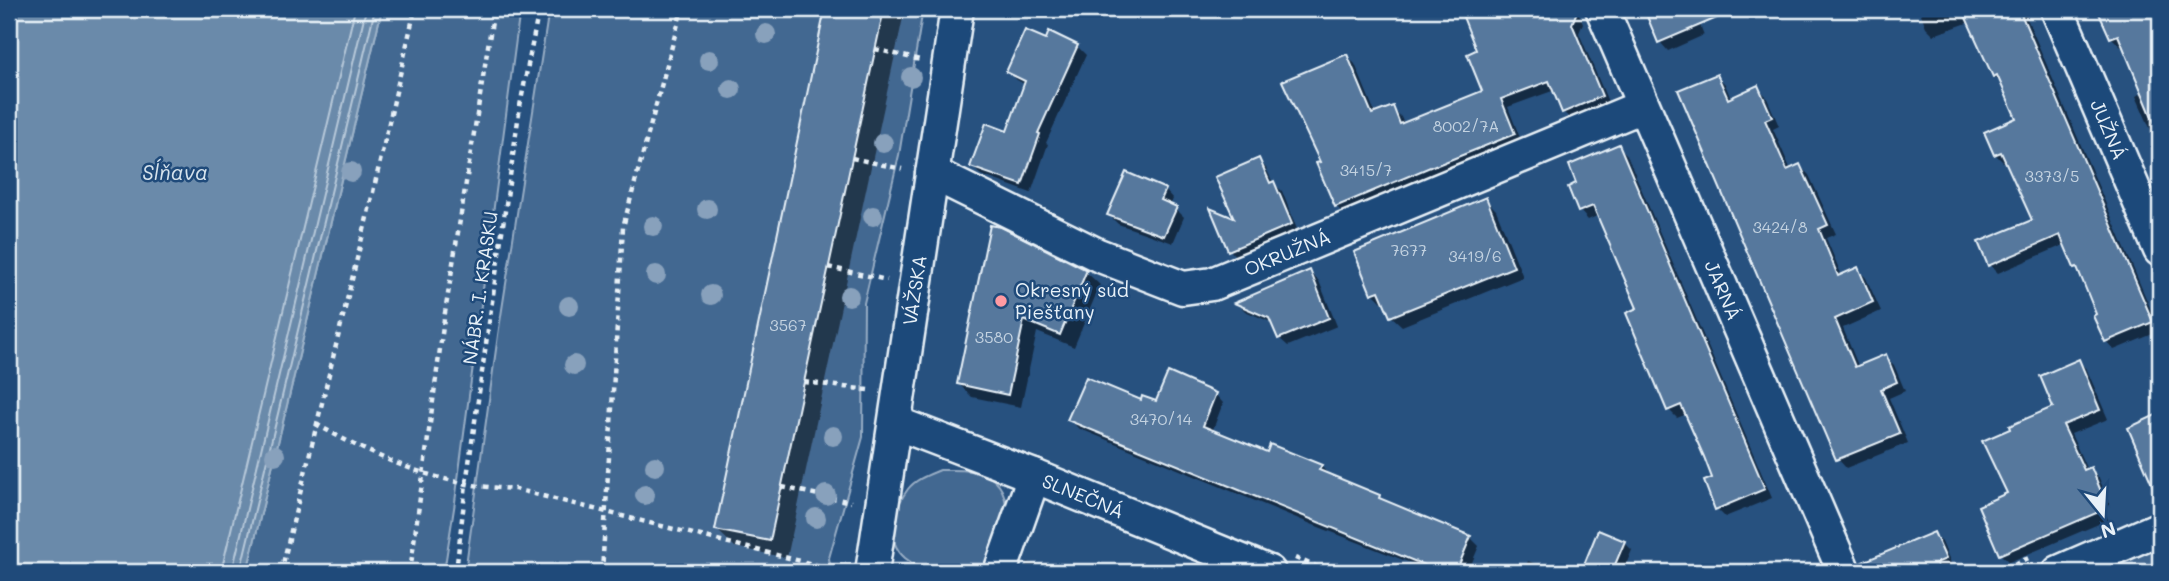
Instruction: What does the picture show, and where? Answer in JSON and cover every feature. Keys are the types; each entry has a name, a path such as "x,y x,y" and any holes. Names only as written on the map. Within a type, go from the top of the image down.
{"street":[{"name":"VÁŽSKA","path":"872,572 896,424 921,172 957,9"},
{"name":"JARNÁ","path":"1602,9 1844,572"},
{"name":"JUŽNÁ","path":"2057,9 2160,250"},
{"name":"OKRUŽNÁ","path":"921,172 1098,255 1183,288 1212,284 1643,106"},
{"name":"SLNEČNÁ","path":"896,424 1280,564"},
{"path":"1000,572 1034,476"},
{"path":"2059,572 2160,528"}],"path":[{"path":"281,572 372,201 415,9"},
{"path":"410,572 444,319 494,9"},
{"name":"NÁBR. I. KRASKU","path":"456,572 520,106 539,9"},
{"path":"602,572 623,227 682,9"},
{"path":"875,49 928,62"},
{"path":"852,158 921,172"},
{"path":"828,267 891,281"},
{"path":"804,382 875,391"},
{"path":"317,424 356,447 423,473 466,484 515,489 844,572"},
{"path":"782,487 862,504"},
{"path":"1280,564 1331,572"}],"shaded area":[{"path":"382,9 520,9 444,572 247,572"},
{"path":"549,9 923,9 899,155 864,303 863,437 829,558 831,572 465,572 498,335"},
{"path":"940,470 970,471 991,477 1002,491 1006,502 1001,539 988,560 972,571 952,574 921,568 905,558 895,542 895,514 908,489 922,478"},
{"path":"2160,545 2160,572 2099,572"}],"water":[{"name":"Sĺňava","path":"9,9 382,9 247,572 9,572"}],"building":[{"path":"825,9 884,9 770,541 715,530"},
{"path":"1460,9 1578,9 1572,24 1602,96 1562,113 1549,81 1501,99 1515,134 1335,207 1316,163 1320,162 1282,81 1347,54 1372,114 1393,106 1400,124 1482,91 1467,54 1476,50"},
{"path":"1644,9 1738,9 1658,43"},
{"path":"1962,9 2019,9 2153,322 2105,342 2093,316 2096,314 2077,267 2074,268 2060,235 1988,266 1978,242 2032,220 2001,152 1994,155 1984,132 2016,118 1997,75 1993,77"},
{"path":"2097,9 2160,9 2160,136 2118,35 2110,38"},
{"path":"1025,30 1046,39 1049,31 1078,45 1038,133 1040,134 1022,185 970,167 986,123 1007,131 1025,81 1006,72"},
{"path":"1717,74 1728,99 1758,85 1772,117 1765,120 1787,170 1800,164 1828,225 1819,229 1838,276 1858,267 1873,302 1835,319 1855,367 1886,354 1897,382 1881,389 1900,434 1836,460 1678,90"},
{"path":"1619,144 1765,489 1715,510 1704,481 1712,478 1704,457 1681,405 1667,411 1626,313 1637,308 1593,206 1578,212 1568,187 1576,183 1569,165"},
{"path":"1259,158 1270,183 1274,181 1292,224 1228,251 1210,208 1234,218 1215,177"},
{"path":"1126,172 1166,189 1161,200 1177,207 1164,236 1107,215"},
{"path":"1486,197 1514,267 1390,317 1379,291 1371,294 1354,252"},
{"path":"990,225 1001,227 1087,270 1060,335 1024,320 1008,395 957,384"},
{"path":"1310,270 1329,318 1278,339 1269,318 1234,303"},
{"path":"2079,359 2100,410 2063,425 2084,470 2091,467 2103,496 2096,499 2101,511 1999,555 1978,506 2007,493 1982,441 2053,407 2040,376"},
{"path":"1168,372 1216,393 1203,426 1267,452 1270,444 1322,465 1319,470 1471,536 1456,572 1441,572 1067,420 1086,377 1141,400 1142,396 1156,401"},
{"path":"2160,413 2160,503 2128,428"},
{"path":"1598,530 1625,541 1612,572 1581,572"},
{"path":"1934,532 1946,559 1936,563 1940,572 1862,572 1860,563"}],"place":[{"name":"Okresný súd Piešťany","path":"1001,301"}]}
